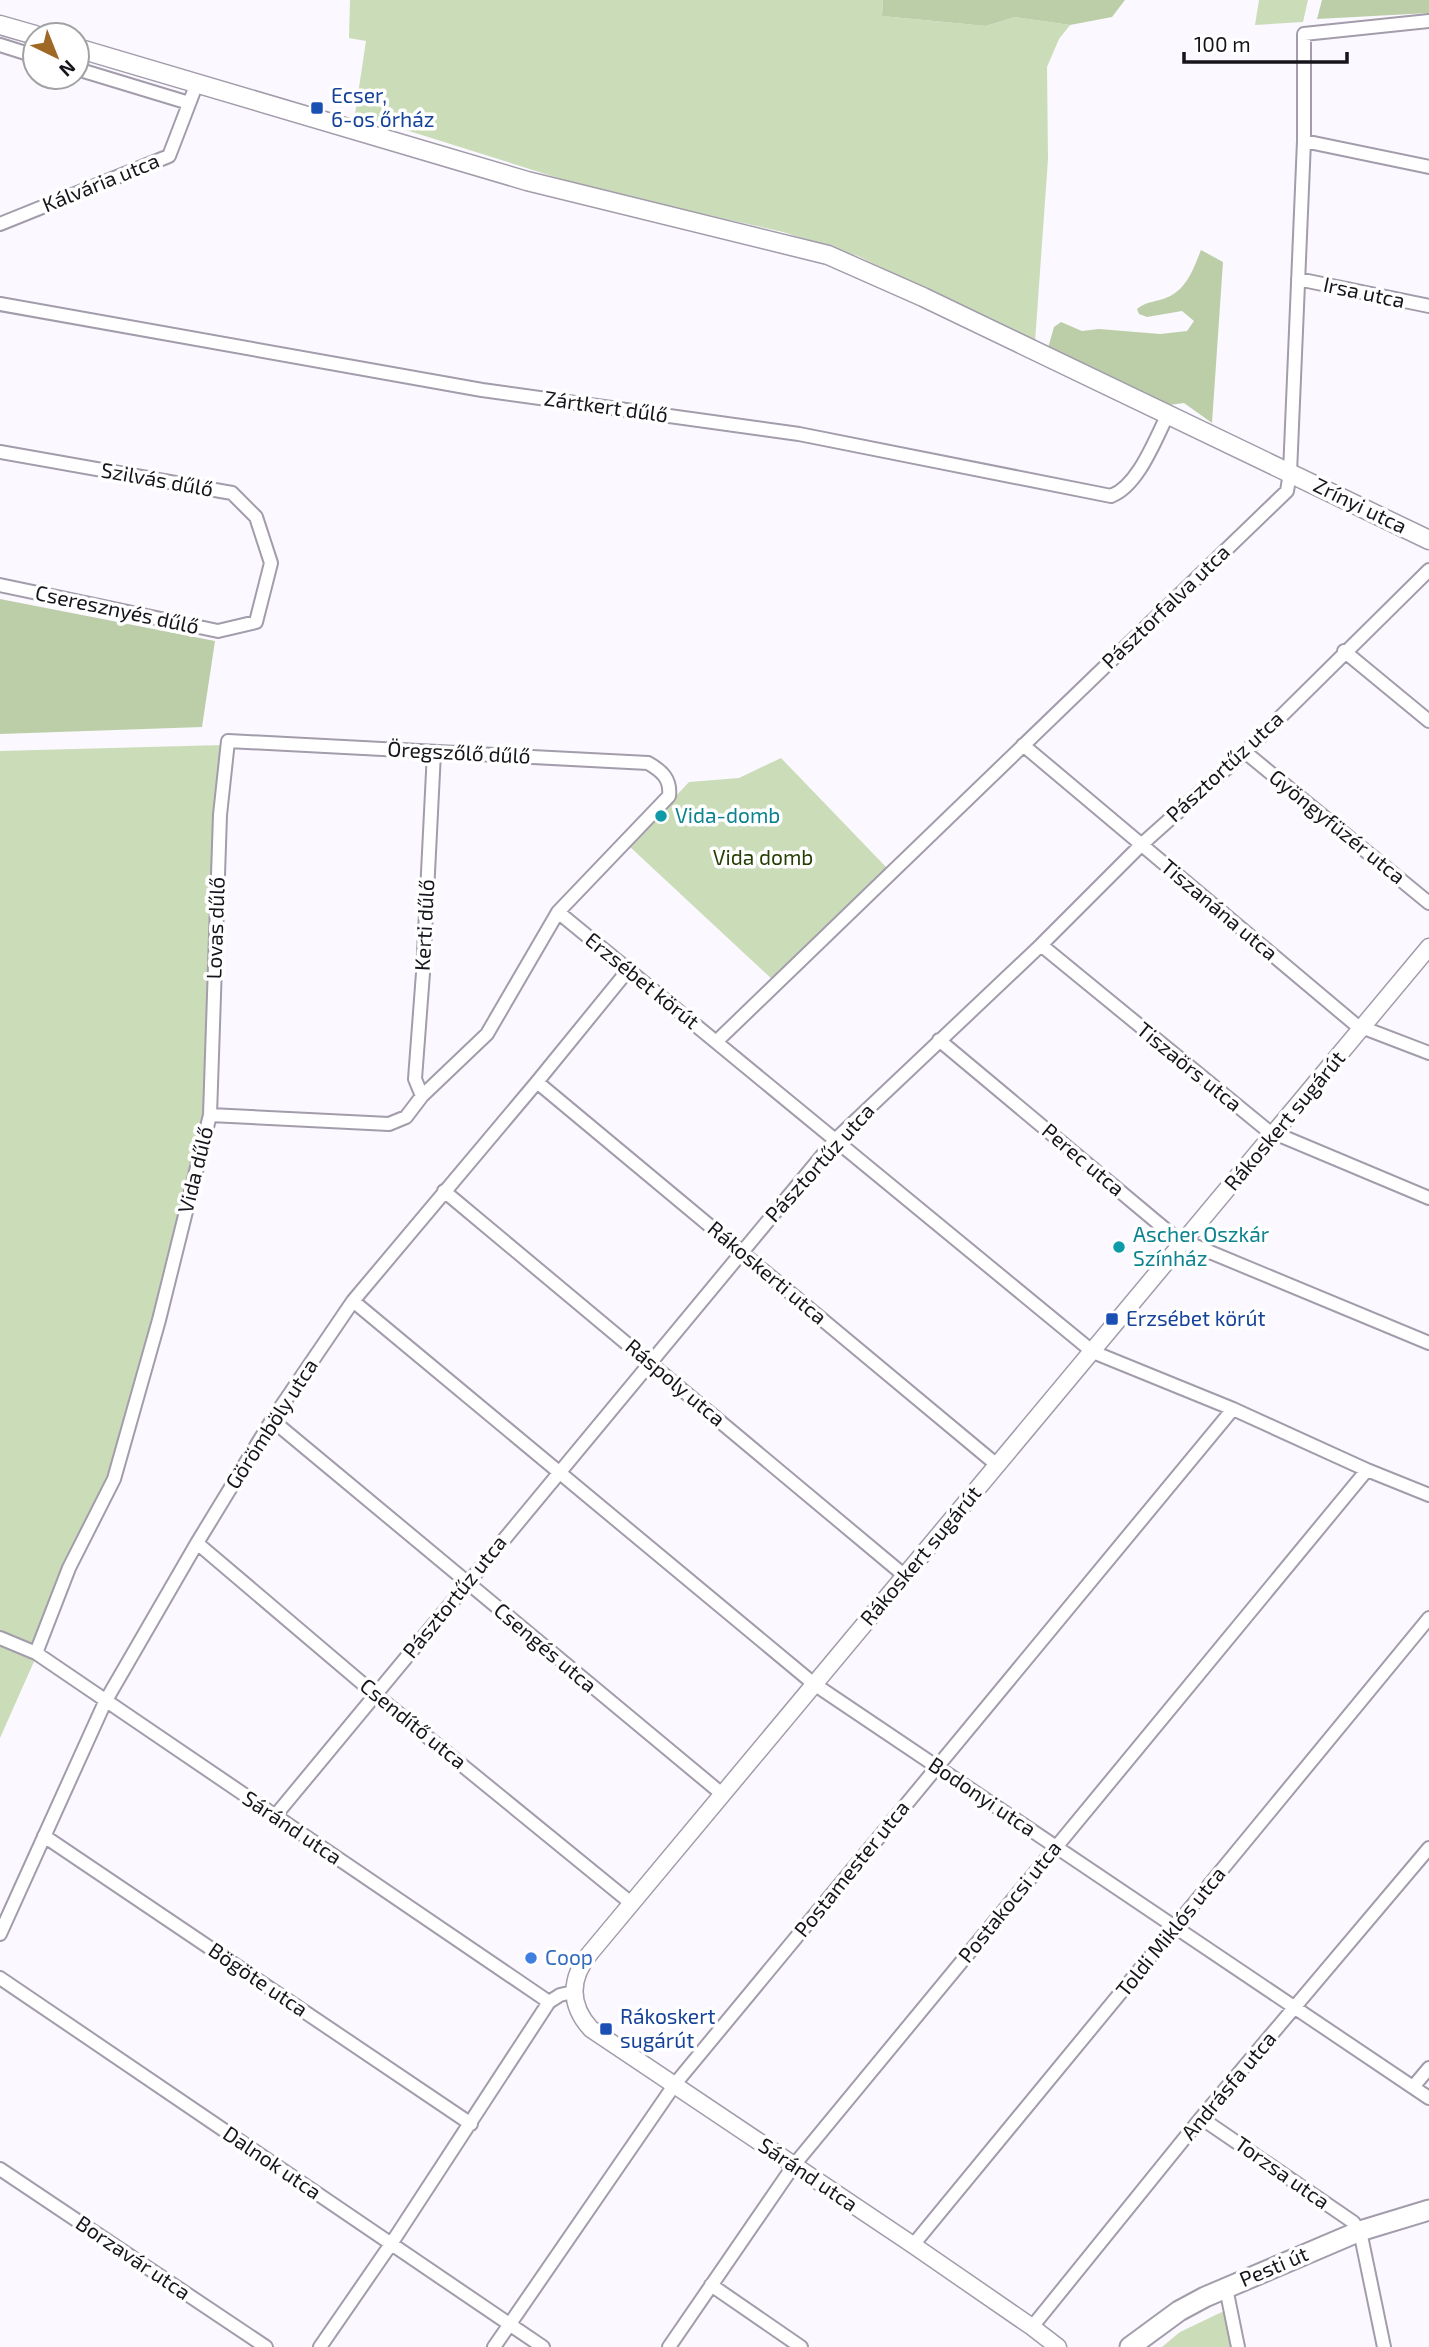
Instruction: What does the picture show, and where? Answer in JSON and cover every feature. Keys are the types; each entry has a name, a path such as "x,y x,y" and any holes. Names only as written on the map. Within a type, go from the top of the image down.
{"main road":[{"path":"0,25 21,31"},
{"name":"Zrínyi utca","path":"91,52 527,181 828,255 911,292 1429,540"},
{"name":"Pesti út","path":"1130,2347 1180,2311 1226,2288 1360,2231 1429,2210"}],"street":[{"name":"Pásztorfalva utca","path":"718,1041 1287,491 1290,473 1304,141 1304,34 1429,21"},
{"path":"0,45 21,52"},
{"path":"91,73 189,103"},
{"name":"Kálvária utca","path":"0,224 169,156 197,83"},
{"path":"1304,141 1429,167"},
{"name":"Irsa utca","path":"1298,279 1429,306"},
{"name":"Zártkert dűlő","path":"0,304 482,390 799,434 1111,496 1123,491 1144,462 1168,414"},
{"name":"Szilvás dűlő","path":"0,452 232,493 256,517 271,563"},
{"name":"Cseresznyés dűlő","path":"0,585 218,631 256,622 271,563"},
{"name":"Pásztortűz utca","path":"275,1815 835,1139 1041,944 1141,845 1245,752 1429,570"},
{"path":"1345,651 1429,721"},
{"name":"Öregszőlő dűlő","path":"228,741 648,764 666,777 670,787 669,796"},
{"name":"Lovas dűlő","path":"210,1115 220,815 228,741"},
{"name":"Tiszanána utca","path":"1023,745 1356,1025 1370,1028 1429,1053"},
{"name":"Kerti dűlő","path":"422,1096 415,1079 434,752"},
{"name":"Gyöngyfüzér utca","path":"1245,752 1429,903"},
{"name":"Vida dűlő","path":"36,1653 69,1567 114,1479 159,1321 210,1115 390,1124 405,1117 422,1096 487,1034 558,912 669,796"},
{"name":"Erzsébet körút","path":"558,912 1093,1352 1233,1409 1429,1495"},
{"name":"Tiszaörs utca","path":"1041,944 1260,1125 1429,1198"},
{"name":"Rákoskert sugárút","path":"573,1992 580,1966 631,1903 1429,947"},
{"name":"Görömböly utca","path":"0,1934 105,1702 272,1420 353,1301 537,1083 628,969"},
{"name":"Perec utca","path":"939,1040 1183,1244 1195,1246 1429,1343"},
{"name":"Rákoskerti utca","path":"537,1083 998,1465"},
{"name":"Ráspoly utca","path":"444,1191 905,1576"},
{"name":"Bodonyi utca","path":"353,1301 814,1684 1429,2098"},
{"name":"Postamester utca","path":"494,2347 675,2084 1233,1409"},
{"name":"Csengés utca","path":"272,1420 722,1794"},
{"name":"Postakocsi utca","path":"670,2347 794,2165 1367,1470"},
{"name":"Csendítő utca","path":"197,1543 376,1695 631,1903"},
{"name":"Toldi Miklós utca","path":"913,2245 1429,1618"},
{"name":"Sáránd utca","path":"0,1638 36,1653 549,2002"},
{"name":"Bögöte utca","path":"44,1836 471,2124"},
{"name":"Andrásfa utca","path":"1032,2327 1201,2118 1429,1848"},
{"name":"Dalnok utca","path":"0,1978 543,2347"},
{"path":"320,2347 471,2124 549,2002 560,1995 573,1992"},
{"name":"Sáránd utca","path":"573,1992 579,2013 591,2029 913,2245 1058,2347"},
{"path":"1413,2087 1429,2068"},
{"name":"Torzsa utca","path":"1201,2118 1353,2222 1360,2231"},
{"name":"Borzavár utca","path":"0,2169 266,2347"},
{"path":"1360,2231 1384,2347"},
{"path":"711,2285 801,2347"},
{"path":"1226,2288 1238,2347"}],"green space":[{"path":"350,0 883,0 882,16 986,26 1015,17 1070,25 1059,39 1047,67 1048,159 1035,342 858,256 783,232 593,189 355,114 366,41 349,38"},
{"path":"883,0 1125,0 1112,17 1070,25 1015,17 986,26 882,16"},
{"path":"1259,0 1308,0 1303,22 1255,25"},
{"path":"1322,0 1429,0 1429,13 1317,19"},
{"path":"1201,250 1223,262 1212,423 1184,403 1169,405 1048,348 1054,327 1061,322 1082,331 1099,329 1160,334 1187,331 1194,321 1182,311 1147,317 1139,314 1137,309 1178,291 1188,279"},
{"path":"0,599 215,641 202,727 0,734"},
{"path":"223,745 206,1106 159,1320 107,1479 33,1644 40,1648 0,1738 0,751"},
{"name":"Vida domb","path":"781,758 887,868 773,980 629,846 689,782 739,778"},
{"path":"1226,2310 1233,2347 1162,2347 1180,2332"}],"place":[{"name":"Ecser, 6-os őrház","path":"317,108"},
{"name":"Vida-domb","path":"661,816"},
{"name":"Ascher Oszkár Színház","path":"1119,1247"},
{"name":"Erzsébet körút","path":"1112,1319"},
{"name":"Coop","path":"531,1958"},
{"name":"Rákoskert sugárút","path":"606,2029"}]}
